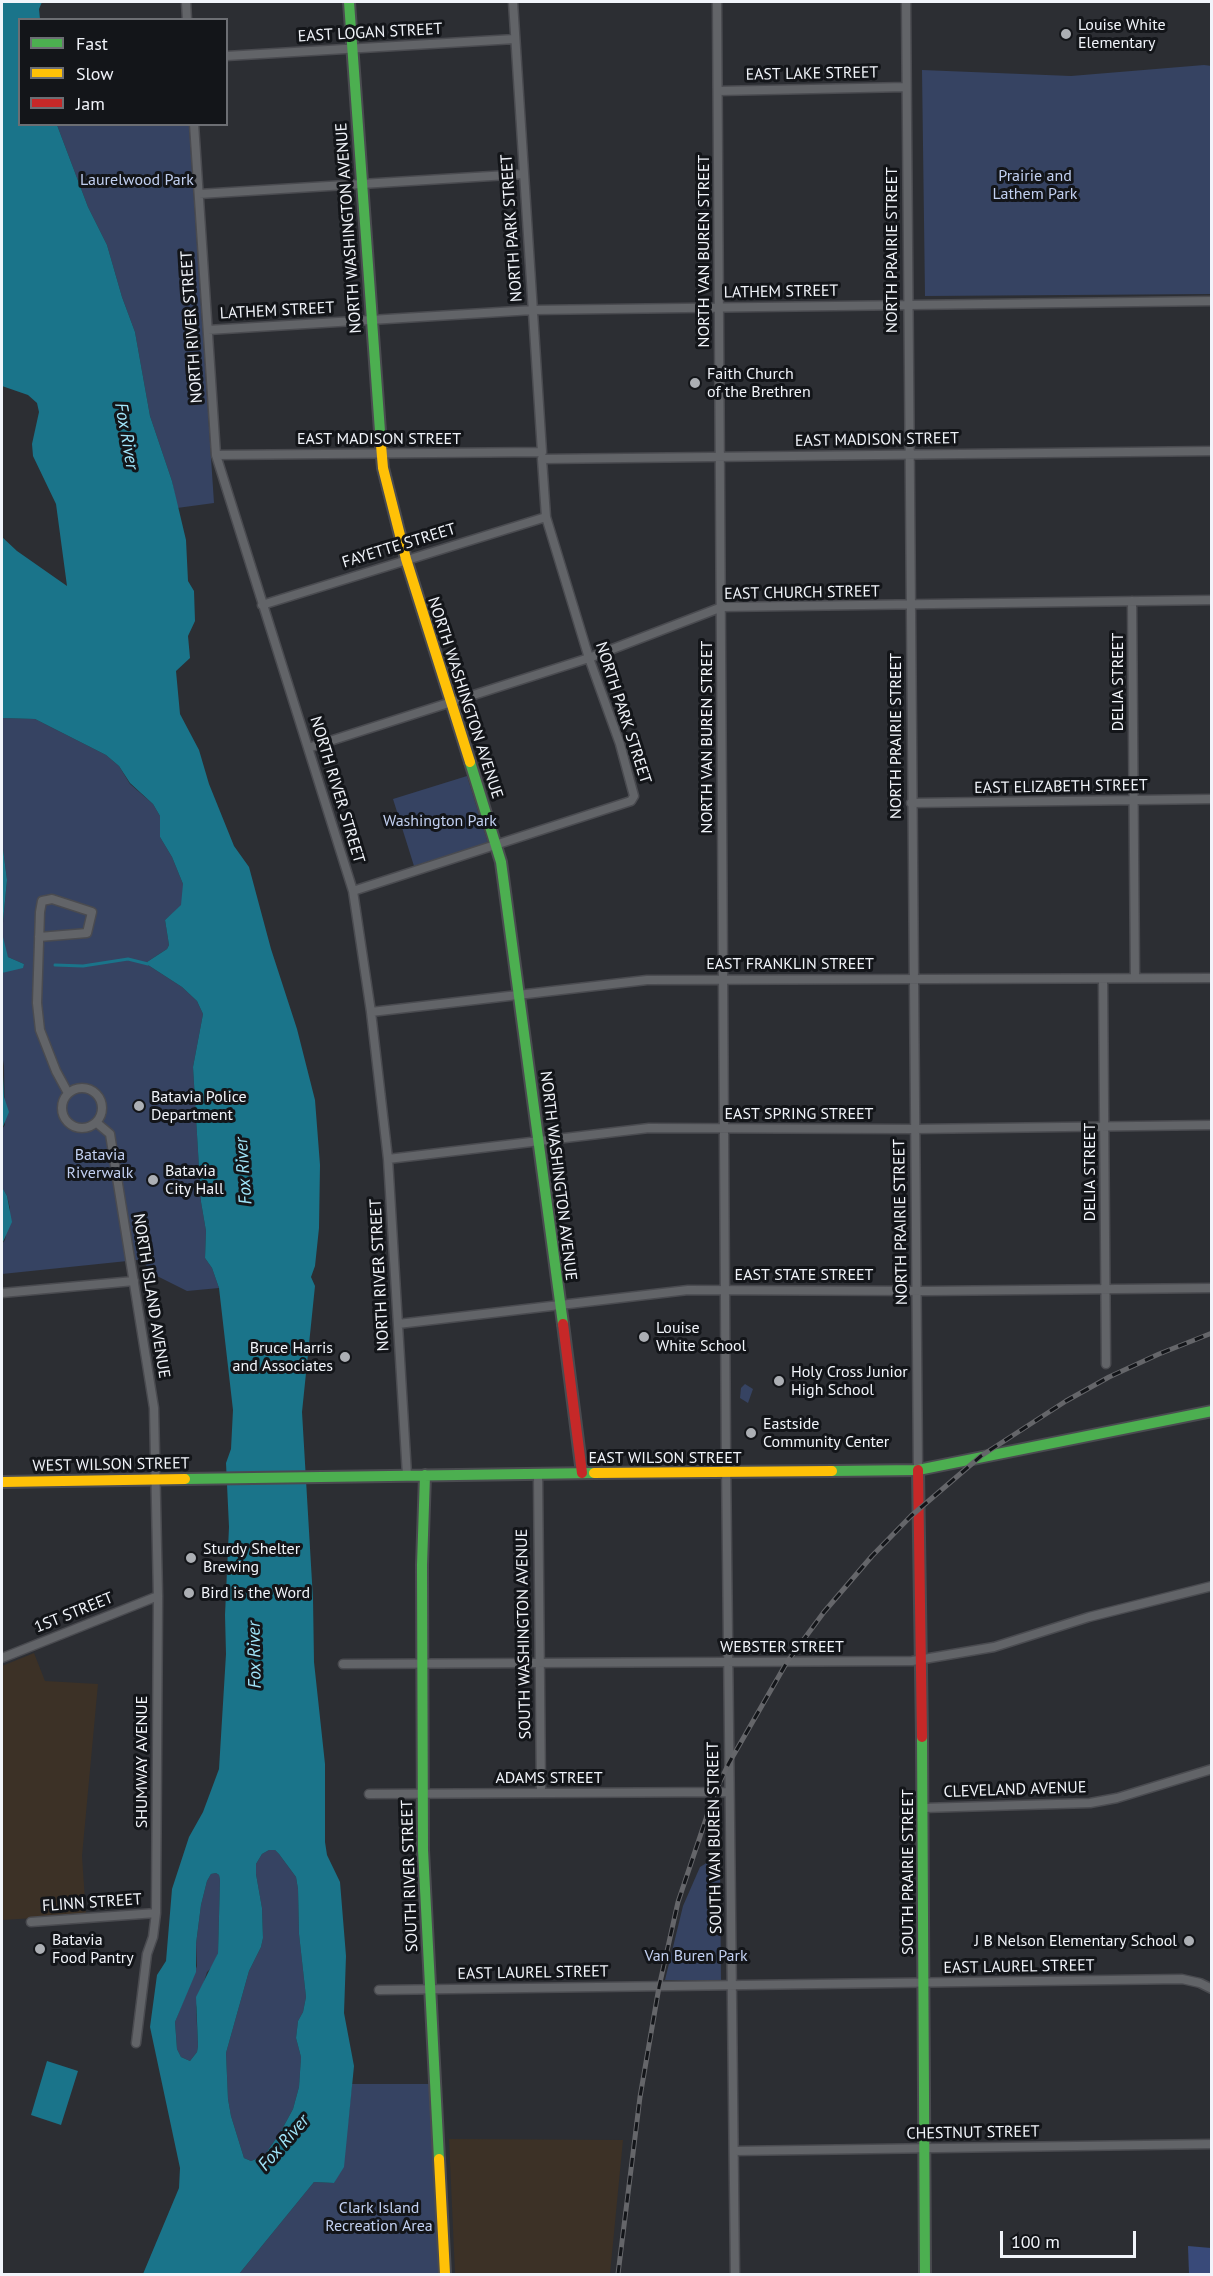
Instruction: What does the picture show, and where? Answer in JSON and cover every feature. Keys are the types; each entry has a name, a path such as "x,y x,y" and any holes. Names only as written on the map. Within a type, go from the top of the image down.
{"main road":[{"name":"NORTH WASHINGTON AVENUE","path":"349,2 381,454 406,559 501,862 540,1142 582,1473"},
{"name":"EAST WILSON STREET","path":"221,1479 918,1470 1212,1411"},
{"name":"SOUTH PRAIRIE STREET","path":"918,1470 923,1808 925,2274"},
{"name":"SOUTH RIVER STREET","path":"425,1475 422,1565 423,1850 445,2274"},
{"name":"WEST WILSON STREET","path":"2,1482 221,1479"}],"street":[{"path":"186,2 187,18"},
{"name":"NORTH PARK STREET","path":"497,846 631,801 634,796 620,744 589,658 546,517 513,2"},
{"name":"NORTH VAN BUREN STREET","path":"717,2 726,1473"},
{"name":"NORTH PRAIRIE STREET","path":"906,2 918,1470"},
{"name":"EAST LOGAN STREET","path":"228,56 515,39"},
{"name":"EAST LAKE STREET","path":"718,91 906,87"},
{"name":"NORTH RIVER STREET","path":"194,126 216,455 353,891 371,1012 388,1159 407,1475"},
{"path":"199,194 524,174"},
{"name":"LATHEM STREET","path":"208,330 533,310 1212,301"},
{"name":"EAST MADISON STREET","path":"216,455 720,457 1212,451"},
{"name":"FAYETTE STREET","path":"262,605 546,517"},
{"name":"EAST CHURCH STREET","path":"308,748 589,658 722,607 1212,600"},
{"name":"DELIA STREET","path":"1132,601 1135,978"},
{"name":"EAST ELIZABETH STREET","path":"911,803 1212,799"},
{"path":"353,891 497,846"},
{"path":"39,937 87,933 92,912 52,899 42,901 39,937 37,1003 40,1030 56,1071 68,1093"},
{"name":"EAST FRANKLIN STREET","path":"371,1012 647,980 1212,978"},
{"name":"DELIA STREET","path":"1103,979 1106,1364"},
{"path":"79,1088 96,1093 103,1104 103,1111 97,1124 78,1128 66,1121 62,1109 68,1093 79,1088"},
{"name":"NORTH ISLAND AVENUE","path":"97,1124 110,1134 154,1408 156,1480"},
{"name":"EAST SPRING STREET","path":"388,1159 650,1128 915,1129 1212,1125"},
{"path":"2,1293 134,1281"},
{"name":"EAST STATE STREET","path":"398,1324 649,1293 726,1290 916,1291 1212,1287"},
{"name":"SOUTH VAN BUREN STREET","path":"726,1473 735,2274"},
{"name":"SOUTH WASHINGTON AVENUE","path":"537,1475 541,1792"},
{"name":"SHUMWAY AVENUE","path":"136,2043 147,1954 153,1937 156,1913 158,1596 156,1480"},
{"name":"WEBSTER STREET","path":"343,1664 921,1660 994,1647 1089,1617 1212,1586"},
{"name":"1ST STREET","path":"2,1658 158,1596"},
{"name":"CLEVELAND AVENUE","path":"923,1808 1090,1803 1117,1798 1212,1769"},
{"name":"ADAMS STREET","path":"369,1794 729,1792"},
{"name":"FLINN STREET","path":"31,1922 156,1913"},
{"name":"EAST LAUREL STREET","path":"379,1990 1186,1979 1212,1989"},
{"name":"CHESTNUT STREET","path":"735,2151 1212,2144"}],"shaded area":[{"path":"34,1653 45,1681 98,1684 82,1856 86,1915 2,1920 2,1666"},
{"path":"449,2139 623,2140 610,2274 455,2274"},
{"path":"1188,2246 1211,2248 1211,2274 1189,2274"}],"green space":[{"name":"Prairie and Lathem Park","path":"1212,66 1211,294 925,296 922,70 1071,76"},
{"name":"Laurelwood Park","path":"57,126 189,126 214,503 177,508 172,481 150,416 135,332 107,245 88,207"},
{"name":"Batavia Riverwalk","path":"2,718 35,719 106,755 119,766 130,784 153,804 160,816 160,837 172,857 183,884 183,896 182,905 165,920 169,945 167,949 147,962 148,965 182,987 197,1001 203,1014 193,1067 201,1202 206,1231 205,1258 212,1268 219,1288 187,1291 155,1275 143,1262 137,1260 2,1274 2,1244 5,1240 10,1208 2,1187 2,1129 5,1125 2,973 24,964 8,957 4,949 2,933 7,880 2,841"},
{"name":"Washington Park","path":"467,776 488,843 414,866 393,799"},
{"path":"745,1384 753,1389 748,1403 740,1398 741,1388"},
{"path":"275,1850 279,1854 296,1877 306,1997 303,2012 298,2021 296,2038 301,2057 299,2087 293,2109 264,2156 251,2161 244,2158 231,2116 226,2053 249,1971 263,1938 262,1908 256,1864 262,1854"},
{"name":"Van Buren Park","path":"720,1861 721,1981 665,1980 683,1906 700,1867 708,1862"},
{"path":"216,1873 220,1880 218,1953 213,1966 207,1972 196,2007 198,2046 197,2052 190,2061 181,2057 177,2049 175,2022 197,1966 196,1944 207,1881 211,1874"},
{"name":"Clark Island Recreation Area","path":"352,2084 429,2084 439,2274 239,2274 314,2182 334,2183 348,2122"}],"water":[{"name":"Fox River","path":"2,2 42,2 39,9 40,18 18,18 18,126 57,126 88,207 107,245 135,332 150,416 172,481 186,540 188,581 194,591 195,621 188,636 190,658 176,671 180,714 199,750 209,784 234,846 249,867 271,949 297,1029 315,1100 320,1165 319,1228 315,1266 311,1277 315,1286 302,1412 313,1599 314,1662 325,1764 325,1842 327,1855 340,1882 346,1956 344,2013 354,2066 344,2167 334,2183 314,2182 239,2274 143,2274 179,2188 180,2168 150,2027 157,1975 166,1961 172,1889 189,1837 203,1812 219,1769 226,1654 225,1615 229,1527 226,1463 231,1449 233,1410 219,1288 212,1268 205,1258 206,1231 201,1202 193,1067 203,1014 197,1001 182,987 148,965 147,962 167,949 169,945 165,920 181,905 183,884 172,857 160,837 160,816 153,804 130,783 119,766 106,755 35,719 2,718 2,537 17,551 67,586 56,504 33,456 32,444 39,412 37,403 28,395 2,386","holes":["275,1850 296,1877 306,1997 303,2012 298,2021 296,2038 301,2057 299,2087 293,2109 264,2156 251,2161 244,2158 231,2116 226,2053 249,1971 263,1938 262,1908 256,1864 262,1854","211,1874 219,1875 218,1953 196,1997 198,2046 197,2052 190,2061 181,2057 177,2049 175,2022 196,1972 196,1944 207,1881"]},
{"path":"2,841 7,880 2,932"},
{"path":"2,933 8,957 24,964 23,968 2,973"},
{"path":"2,1054 4,1097 9,1112 2,1129"},
{"path":"2,1187 7,1196 12,1222 2,1244"},
{"path":"47,2061 78,2071 61,2125 31,2115"}],"waterway":[{"path":"55,965 83,966 128,959 148,964"}],"railway":[{"path":"618,2274 640,2097 659,1987 678,1902 715,1792 729,1763 787,1662 824,1612 872,1556 911,1516 981,1456 1066,1401 1109,1377 1212,1333"}],"traffic: fast":[{"path":"349,2 381,445"},
{"path":"470,762 501,862 563,1324"},
{"path":"832,1471 918,1470 1212,1411"},
{"path":"185,1479 594,1473"},
{"path":"425,1475 422,1565 423,1850 439,2159"},
{"path":"922,1737 925,2274"}],"traffic: slow":[{"path":"381,445 383,468 406,559 470,762"},
{"path":"594,1473 832,1471"},
{"path":"2,1482 185,1479"},
{"path":"439,2159 445,2274"}],"traffic: jam":[{"path":"563,1324 582,1473"},
{"path":"918,1470 922,1737"}],"place":[{"name":"Louise White Elementary","path":"1066,34"},
{"name":"Faith Church of the Brethren","path":"695,383"},
{"name":"Batavia Police Department","path":"139,1106"},
{"name":"Batavia City Hall","path":"153,1180"},
{"name":"Louise White School","path":"644,1337"},
{"name":"Bruce Harris and Associates","path":"345,1357"},
{"name":"Holy Cross Junior High School","path":"779,1381"},
{"name":"Eastside Community Center","path":"751,1433"},
{"name":"Sturdy Shelter Brewing","path":"191,1558"},
{"name":"Bird is the Word","path":"189,1593"},
{"name":"J B Nelson Elementary School","path":"1189,1941"},
{"name":"Batavia Food Pantry","path":"40,1949"}]}
